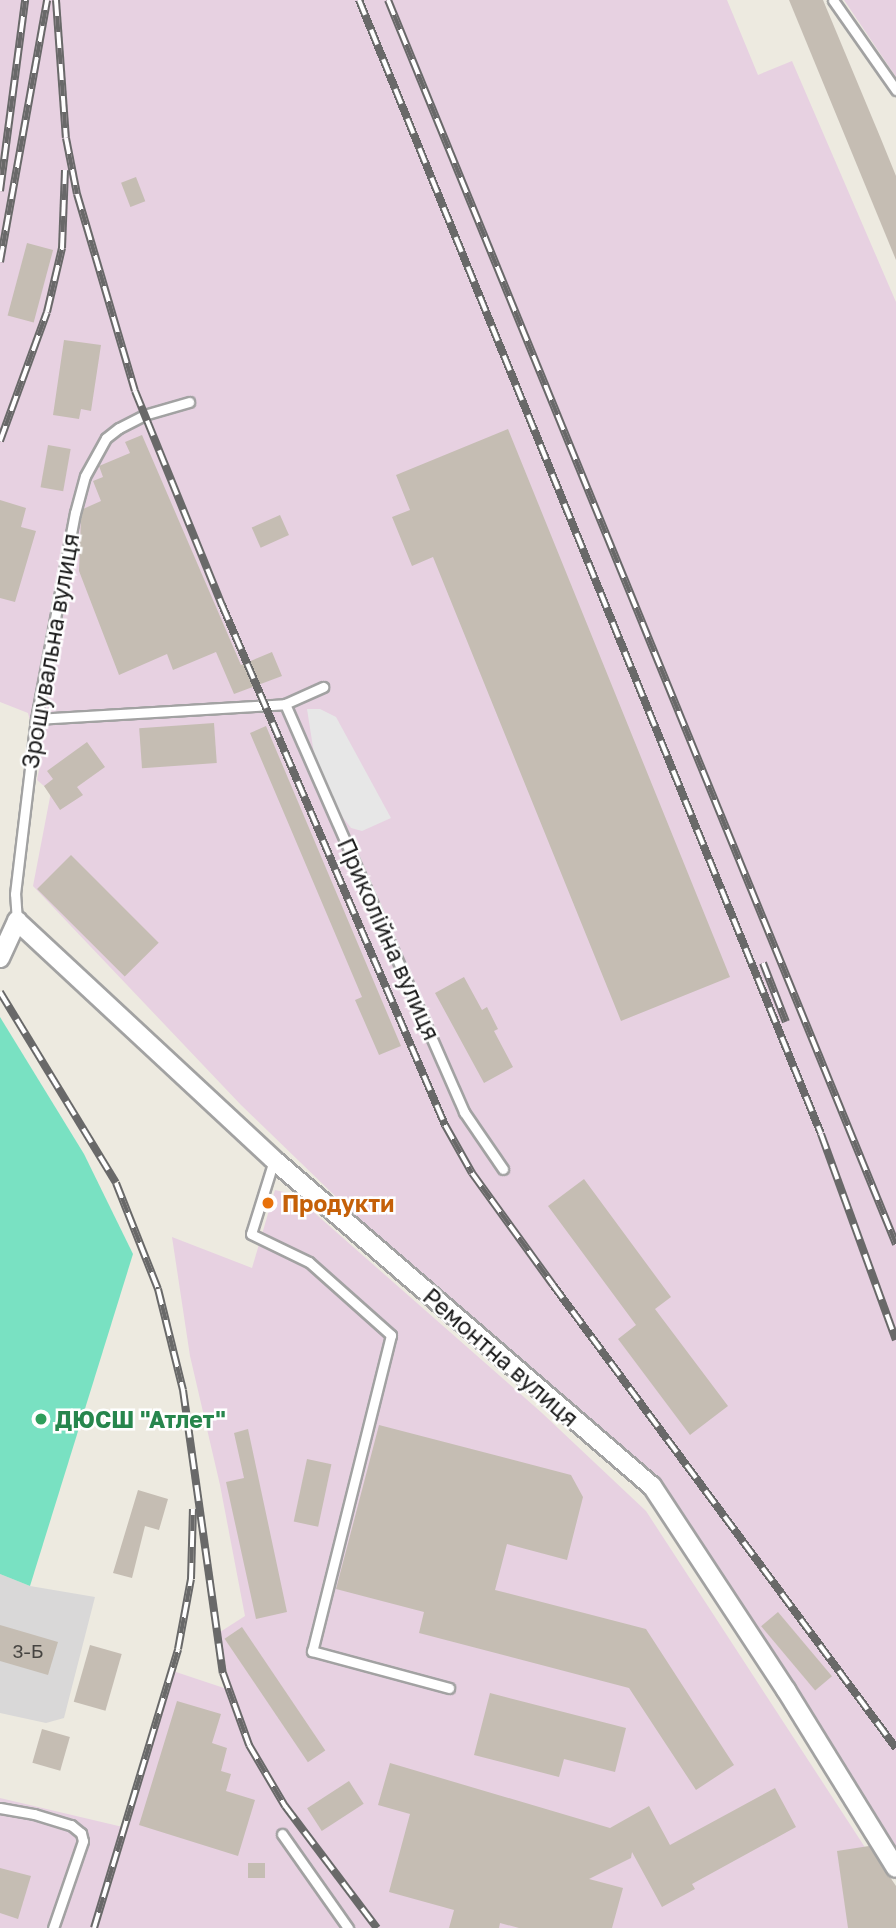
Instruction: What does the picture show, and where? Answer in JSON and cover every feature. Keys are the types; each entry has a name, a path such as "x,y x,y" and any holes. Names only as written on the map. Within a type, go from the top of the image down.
{"street":[{"name":"Зрошувальна вулиця","path":"0,958 17,921"},
{"name":"Ремонтна вулиця","path":"17,921 274,1160 652,1486 786,1690 896,1868"}],"lane":[{"path":"833,0 896,90"},
{"name":"Зрошувальна вулиця","path":"17,921 15,894 36,719 75,513 85,476 106,438 119,428 144,415 189,402"},
{"path":"36,719 285,705 323,687"},
{"name":"Приколійна вулиця","path":"285,705 464,1112 503,1169"},
{"path":"274,1160 251,1234 309,1262 391,1335 312,1651 449,1688"},
{"path":"0,1808 71,1825 80,1833 83,1841 53,1928"},
{"path":"282,1834 348,1928"}],"shaded area":[{"path":"0,0 727,0 758,75 792,61 896,302 896,1853 669,1494 596,1426 363,1223 241,1105 33,886 51,792 37,780 41,760 28,713 0,702"},
{"path":"844,0 896,0 896,77"},
{"path":"307,709 320,709 336,717 391,818 362,831 351,828 341,815 315,760"},
{"path":"275,1190 293,1194 542,1413 646,1511 896,1895 896,1928 0,1928 0,1798 127,1828 170,1670 230,1690 220,1632 245,1616 220,1485 190,1356 172,1237 252,1268"},
{"path":"0,1574 30,1586 95,1597 64,1718 46,1723 0,1713"}],"green space":[{"name":"ДЮСШ \"Атлет\"","path":"0,1017 84,1154 133,1254 30,1586 0,1574"}],"building":[{"path":"789,0 823,0 881,139 896,176 896,260"},
{"path":"136,177 145,201 130,207 121,183"},
{"path":"27,243 53,250 34,322 8,315"},
{"path":"64,340 101,345 91,411 81,409 79,419 53,415"},
{"path":"508,429 730,977 621,1021 433,557 412,566 392,517 410,510 396,475"},
{"path":"142,435 241,665 272,652 282,676 234,694 216,652 173,670 167,654 119,675 79,571 81,518 83,509 101,501 93,481 103,477 99,466 130,453 125,442"},
{"path":"48,445 71,449 63,491 41,487"},
{"path":"0,500 26,508 21,527 36,531 15,602 0,598"},
{"path":"280,515 289,535 261,548 252,528"},
{"path":"214,723 217,763 142,768 139,728"},
{"path":"266,726 401,1046 379,1055 355,1000 362,997 250,733"},
{"path":"87,742 105,767 77,787 83,795 60,810 44,786 53,779 47,771"},
{"path":"71,855 159,943 125,977 37,889"},
{"path":"464,977 482,1010 487,1007 498,1029 494,1031 513,1067 484,1083 435,993"},
{"path":"584,1179 671,1297 655,1309 728,1406 690,1435 618,1339 636,1325 548,1206"},
{"path":"379,1425 571,1475 583,1497 567,1560 507,1544 495,1590 646,1629 734,1765 696,1790 629,1688 419,1633 424,1612 336,1589"},
{"path":"248,1429 287,1612 256,1619 226,1482 244,1478 234,1433"},
{"path":"307,1459 331,1464 318,1527 294,1522"},
{"path":"138,1490 168,1499 159,1530 145,1526 132,1578 113,1573"},
{"path":"778,1612 832,1676 815,1690 761,1626"},
{"path":"0,1625 58,1642 48,1675 0,1661"},
{"path":"242,1627 325,1751 308,1762 225,1639"},
{"path":"90,1645 122,1654 105,1711 74,1702"},
{"path":"490,1693 626,1728 615,1772 564,1759 559,1777 474,1755"},
{"path":"177,1701 221,1714 212,1743 227,1748 221,1771 231,1774 226,1791 255,1800 238,1856 139,1825"},
{"path":"42,1729 70,1737 60,1771 32,1763"},
{"path":"390,1763 610,1828 649,1806 670,1845 775,1788 796,1827 692,1884 695,1889 662,1907 632,1852 631,1858 589,1879 623,1888 612,1928 519,1928 500,1923 499,1928 449,1928 454,1910 389,1892 410,1814 378,1805"},
{"path":"349,1781 364,1804 322,1831 307,1808"},
{"path":"869,1846 896,1886 896,1928 848,1928 837,1851"},
{"path":"248,1863 265,1863 265,1878 248,1878"},
{"path":"0,1868 31,1876 18,1919 0,1913"}],"railway":[{"path":"0,191 25,0"},
{"path":"0,262 47,0"},
{"path":"56,0 66,138 77,194 135,391 222,605 445,1125 472,1173 553,1285 896,1748"},
{"path":"359,0 821,1134 896,1340"},
{"path":"388,0 896,1244"},
{"path":"0,441 47,312 62,248 65,170"},
{"path":"763,963 786,1022"},
{"path":"0,992 116,1183 158,1289 183,1390 223,1673 249,1745 285,1806 377,1928"},
{"path":"94,1928 178,1649 191,1579 193,1509"}],"place":[{"name":"Продукти","path":"268,1203"},
{"name":"ДЮСШ \"Атлет\"","path":"41,1419"}]}
